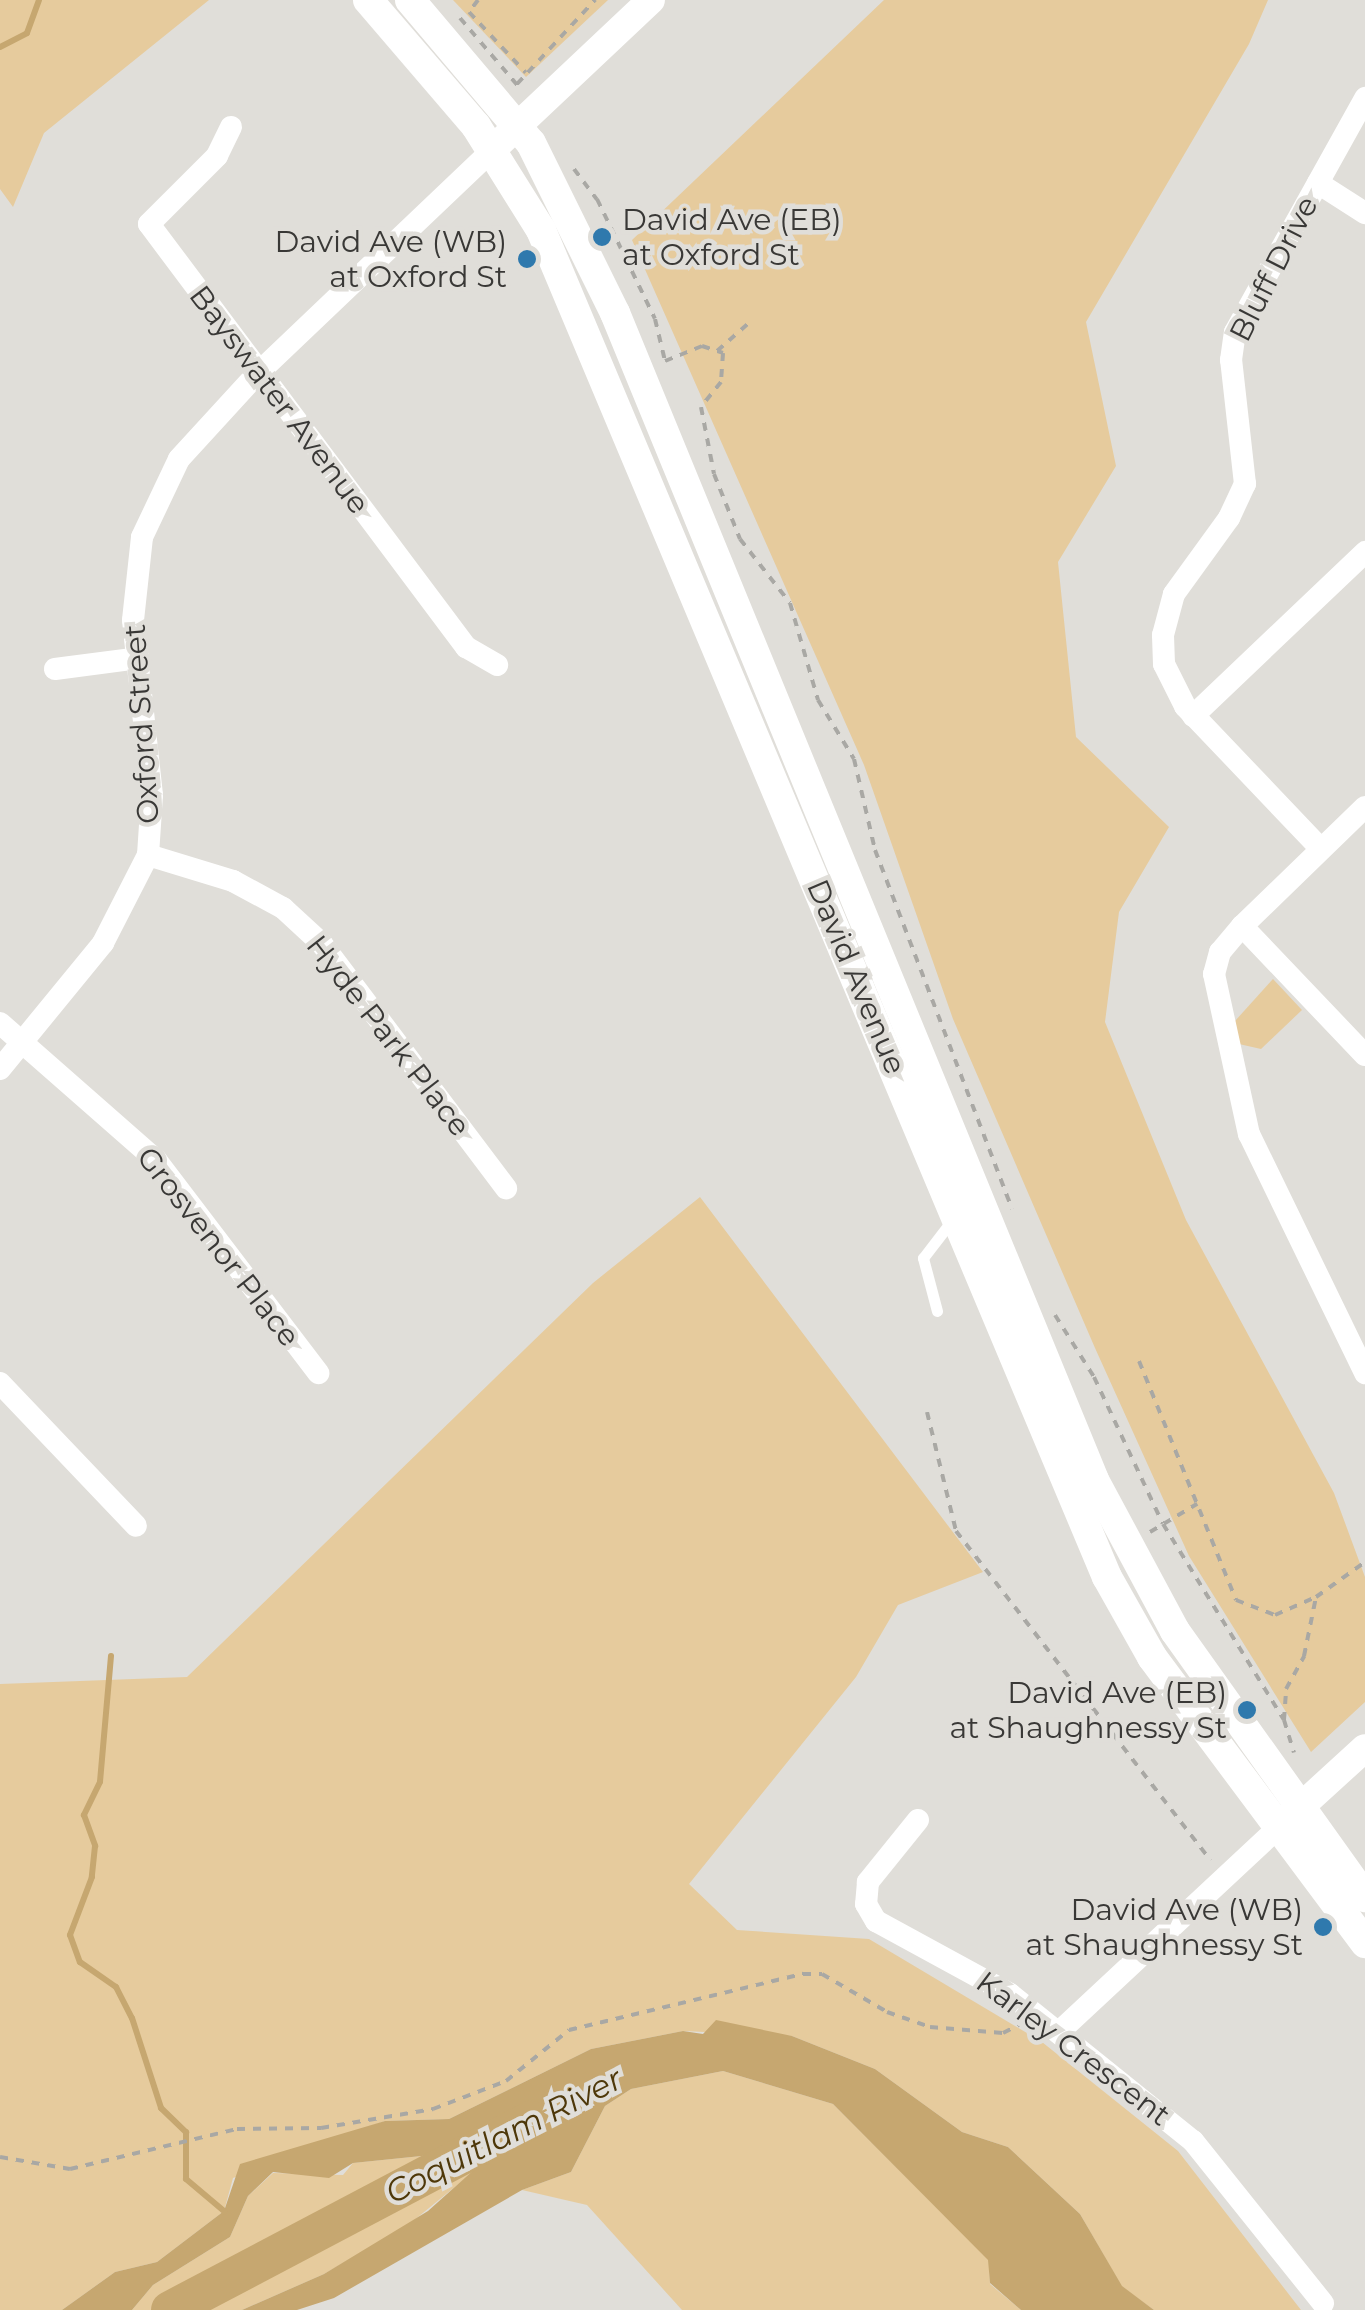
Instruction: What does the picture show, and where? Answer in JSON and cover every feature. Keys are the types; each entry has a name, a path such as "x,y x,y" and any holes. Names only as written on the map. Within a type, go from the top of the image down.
{"main road":[{"name":"David Avenue","path":"368,0 493,149 542,230 586,326 1107,1577 1152,1656 1288,1819 1365,1897"},
{"name":"David Avenue","path":"410,0 518,126 568,211 614,313 1094,1480 1175,1631 1365,1943"}],"street":[{"name":"Oxford Street","path":"0,1069 24,1046 103,943 148,855 152,795 133,620 142,537 179,459 256,374 651,0"},
{"name":"Bluff Drive","path":"1321,849 1193,716 1164,664 1164,621 1183,579 1241,495 1246,470 1231,360 1235,332 1365,98"},
{"name":"Bayswater Avenue","path":"230,127 217,156 150,224 256,374 466,647 497,665"},
{"path":"1318,183 1365,213"},
{"path":"1193,716 1365,552"},
{"path":"55,669 138,658"},
{"path":"1365,807 1242,926 1220,952 1214,974 1234,1088 1250,1134 1365,1373"},
{"name":"Hyde Park Place","path":"148,855 233,881 283,908 322,944 506,1188"},
{"path":"1242,926 1365,1056"},
{"name":"Grosvenor Place","path":"0,1023 156,1160 318,1373"},
{"path":"0,1383 136,1526"},
{"path":"1059,2032 1365,1749"},
{"name":"Karley Crescent","path":"918,1820 868,1882 866,1904 876,1921 989,1980 1193,2141 1323,2303"}],"lane":[{"path":"937,1310 923,1258 955,1216"}],"path":[{"path":"478,0 469,12 526,73"},
{"path":"456,13 517,84 595,0"},
{"path":"567,160 613,232 655,319 665,361 702,346 723,352 722,382 701,408 714,474 740,539 790,603 818,700 854,759 875,850 1015,1218"},
{"path":"716,350 751,320"},
{"path":"1048,1298 1094,1377 1164,1524 1284,1720 1299,1769"},
{"path":"1139,1361 1236,1600 1275,1615 1316,1597 1365,1562"},
{"path":"927,1412 956,1531 1217,1868"},
{"path":"1164,1524 1198,1504"},
{"path":"1284,1720 1286,1689 1304,1656 1316,1597"},
{"path":"0,2157 70,2169 237,2129 321,2128 434,2109 506,2081 570,2030 803,1974 822,1974 887,2012 930,2027 1003,2033 1023,2023"}],"shaded area":[{"path":"0,0 209,0 44,133 13,207 0,189"},
{"path":"453,0 608,0 526,77"},
{"path":"884,0 1268,0 1249,44 1086,322 1116,466 1058,562 1076,737 1169,827 1119,912 1105,1022 1186,1220 1334,1493 1365,1577 1365,1702 1311,1752 1189,1556 1095,1348 953,1019 864,765 632,240"},
{"path":"1273,979 1302,1010 1261,1049 1239,1044 1235,1021"},
{"path":"700,1197 983,1572 898,1605 856,1677 689,1884 737,1930 869,1939 1042,2042 1178,2151 1301,2310 1154,2310 1122,2287 1080,2214 1008,2147 962,2132 875,2069 792,2036 683,2031 591,2049 449,2119 385,2121 233,2178 224,2211 157,2262 115,2272 62,2310 0,2310 0,1684 187,1677 593,1283"},
{"path":"723,2071 833,2104 989,2260 990,2284 1021,2310 682,2310 587,2205 522,2190 571,2172 605,2106 631,2089"},
{"path":"477,2136 487,2151 478,2168 407,2226 324,2274 242,2310 132,2310 153,2285 230,2237 248,2196 273,2173 343,2175 353,2163 441,2154"}],"water":[{"path":"716,2020 792,2036 875,2069 962,2132 1008,2147 1080,2214 1122,2286 1154,2310 1021,2310 990,2283 988,2260 833,2104 723,2071 631,2089 605,2106 571,2172 522,2190 334,2298 297,2310 242,2310 324,2274 428,2211 485,2160 480,2136 441,2154 353,2163 329,2178 273,2172 248,2196 230,2237 153,2285 132,2310 62,2310 115,2272 157,2262 224,2211 240,2164 385,2121 449,2119 591,2049 683,2031 703,2034"}],"waterway":[{"path":"0,47 27,33 39,0"},
{"path":"111,1656 100,1782 84,1815 95,1846 92,1877 70,1935 80,1962 116,1987 132,2018 161,2108 186,2132 186,2179 224,2211"},
{"name":"Coquitlam River","path":"170,2310 531,2120"}],"place":[{"name":"David Ave (EB) at Oxford St","path":"602,237"},
{"name":"David Ave (WB) at Oxford St","path":"527,259"},
{"name":"David Ave (EB) at Shaughnessy St","path":"1247,1710"},
{"name":"David Ave (WB) at Shaughnessy St","path":"1323,1927"}]}
